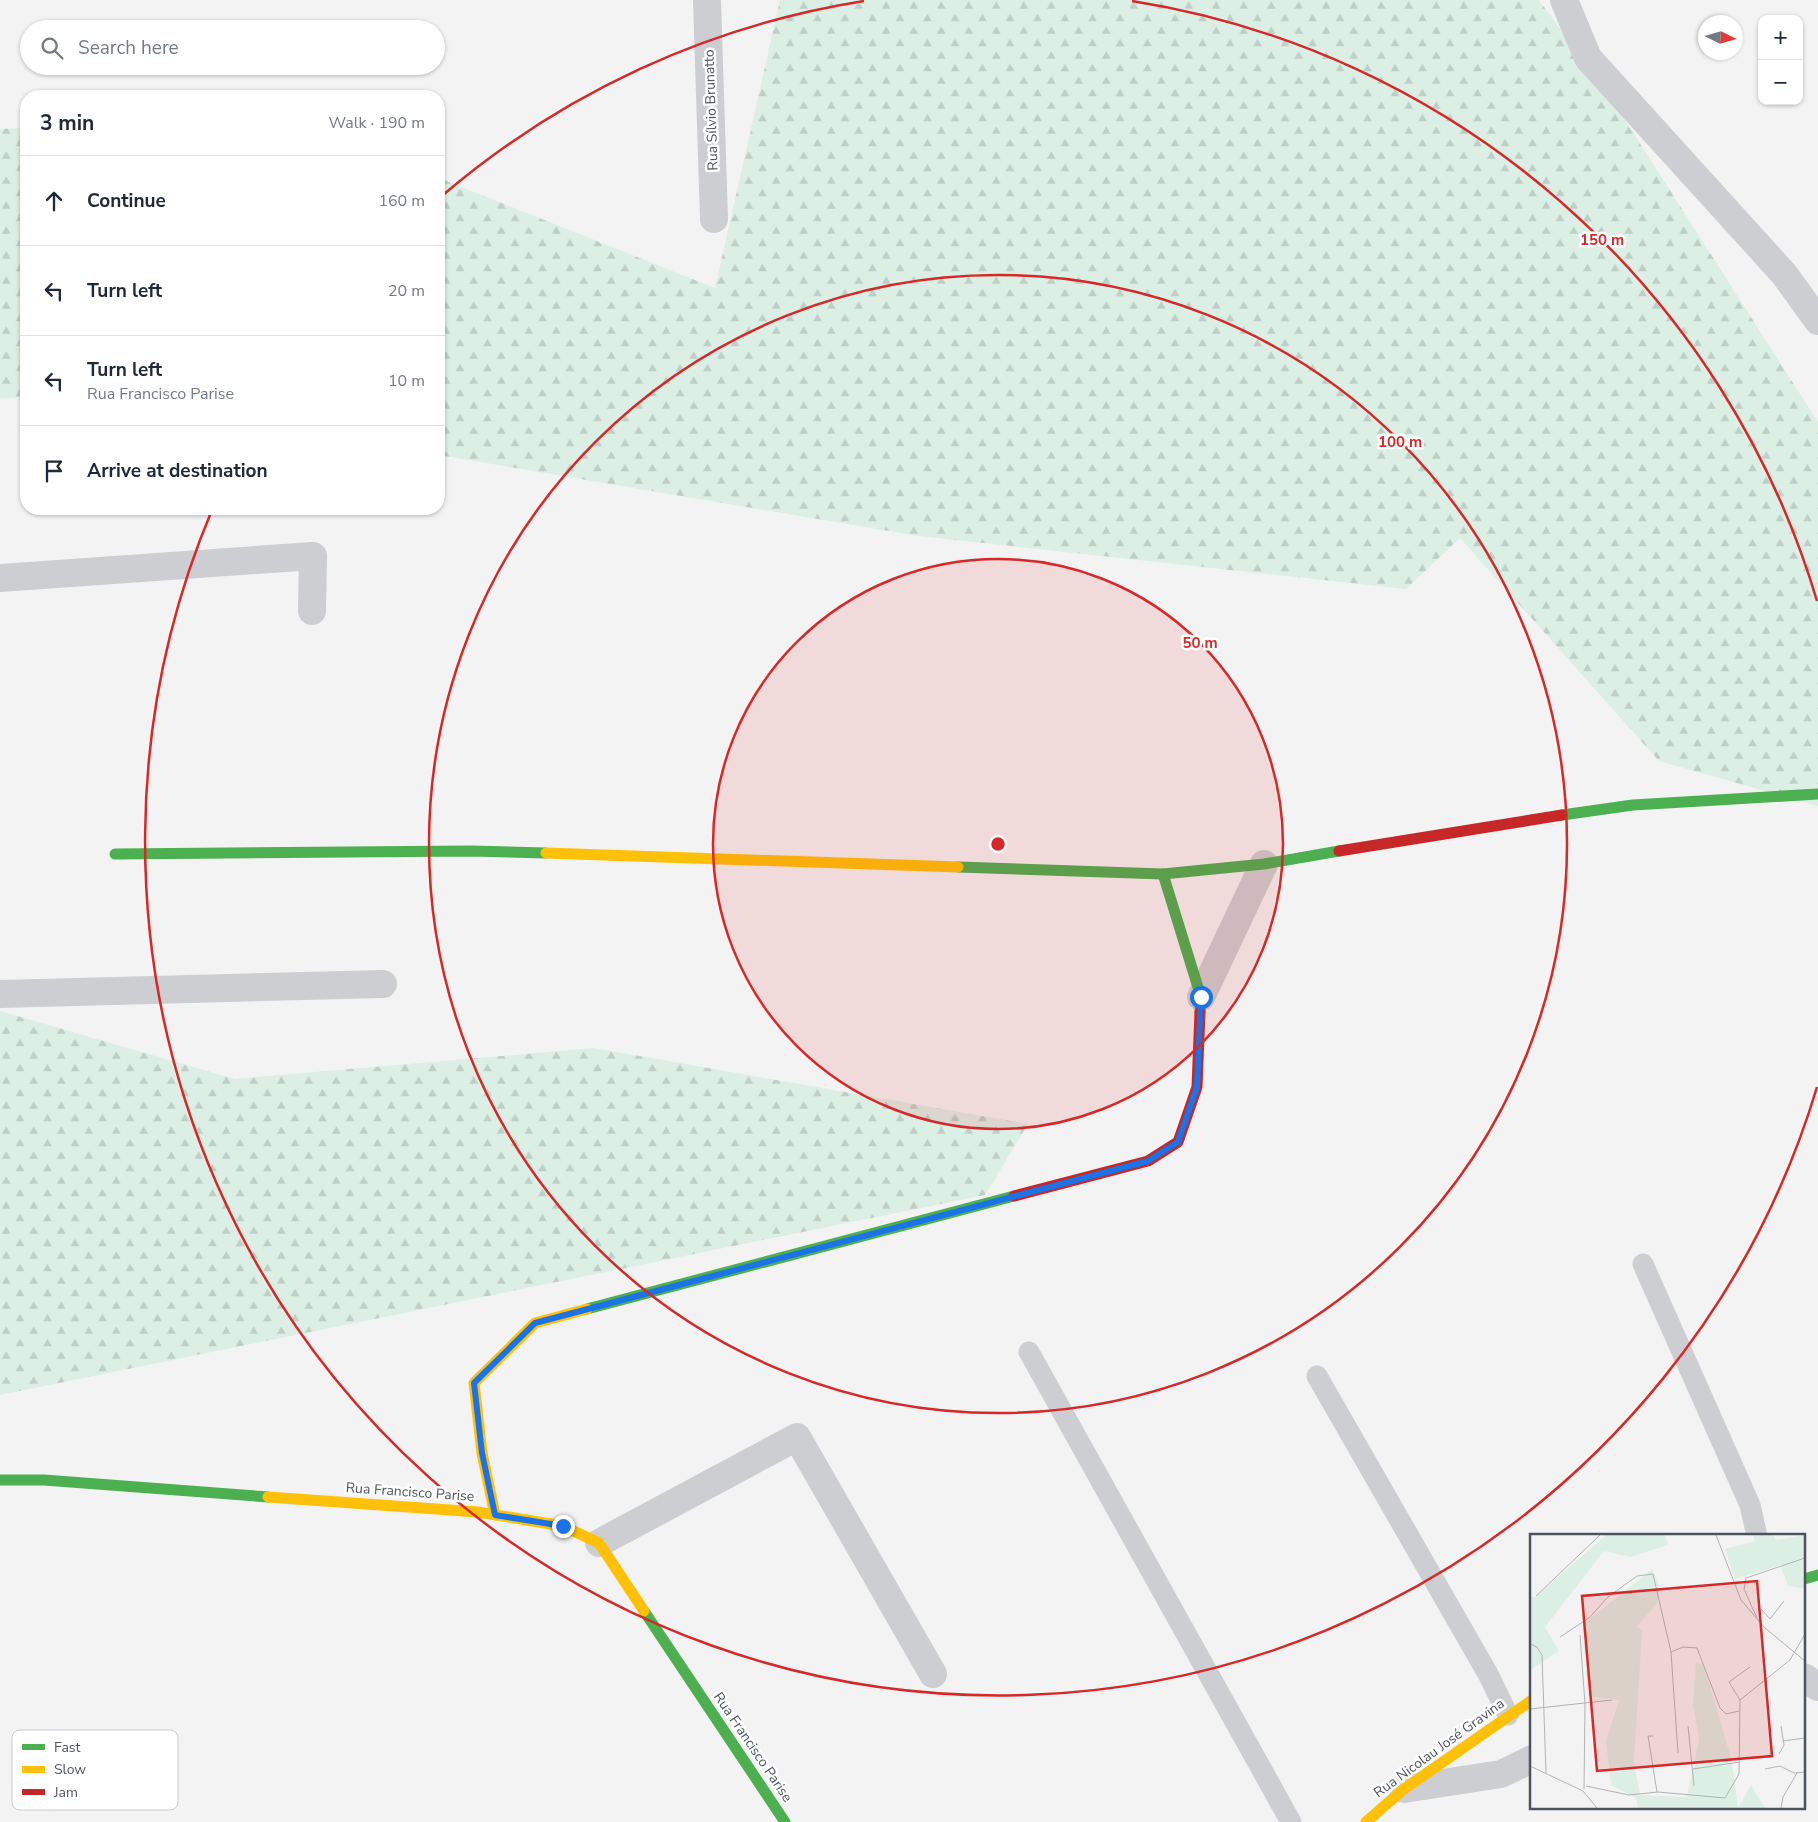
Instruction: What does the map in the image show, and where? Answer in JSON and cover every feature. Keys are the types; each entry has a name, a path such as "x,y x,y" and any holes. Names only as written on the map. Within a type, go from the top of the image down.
{"street":[{"name":"Rua Sílvio Brunatto","path":"707,0 714,219"},
{"path":"1564,0 1588,58 1784,274 1818,321"},
{"path":"0,578 313,556 312,611"},
{"path":"115,854 472,851 1163,874 1264,864 1529,819 1633,805 1818,794"},
{"path":"1201,997 1264,864"},
{"path":"495,1515 482,1453 474,1383 535,1323 1148,1161 1178,1142 1197,1087 1201,997 1163,874"},
{"path":"0,994 384,984"},
{"path":"598,1543 797,1437 933,1674"},
{"name":"Rua Francisco Parise","path":"0,1480 64,1482 478,1512 563,1526 598,1543 785,1822"},
{"path":"1806,1678 1818,1687"},
{"name":"Rua Nicolau José Gravina","path":"1366,1822 1404,1789 1530,1701"},
{"path":"1404,1789 1501,1774 1530,1759"}],"lane":[{"path":"1643,1264 1750,1505 1757,1534"},
{"path":"1028,1352 1291,1822"},
{"path":"1317,1376 1488,1674 1508,1715"}],"green space":[{"path":"780,0 1539,0 1609,95 1818,422 1818,806 1659,761 1460,538 1406,589 918,536 445,456 445,180 715,288"},
{"path":"20,128 20,397 0,399 0,129"},
{"path":"0,1011 235,1079 594,1048 1028,1124 985,1195 0,1395"}],"traffic: fast":[{"path":"1562,815 1633,805 1818,794"},
{"path":"115,854 472,851 546,853"},
{"path":"958,867 1163,874 1264,864 1339,851"},
{"path":"1163,874 1201,997 1200,1012"},
{"path":"587,1309 1014,1196"},
{"path":"0,1480 44,1480 268,1497"},
{"path":"1806,1578 1818,1575"},
{"path":"644,1611 785,1822"}],"traffic: slow":[{"path":"546,853 958,867"},
{"path":"495,1515 482,1453 474,1383 535,1323 587,1309"},
{"path":"268,1497 478,1512 563,1526 599,1543 644,1611"},
{"path":"1366,1822 1404,1789 1530,1701"}],"traffic: jam":[{"path":"1339,851 1562,815"},
{"path":"1014,1196 1148,1161 1178,1142 1197,1087 1200,1012"}],"route":[{"path":"563,1526 495,1515 482,1453 474,1383 535,1323 1148,1161 1178,1142 1197,1087 1201,997"}]}
